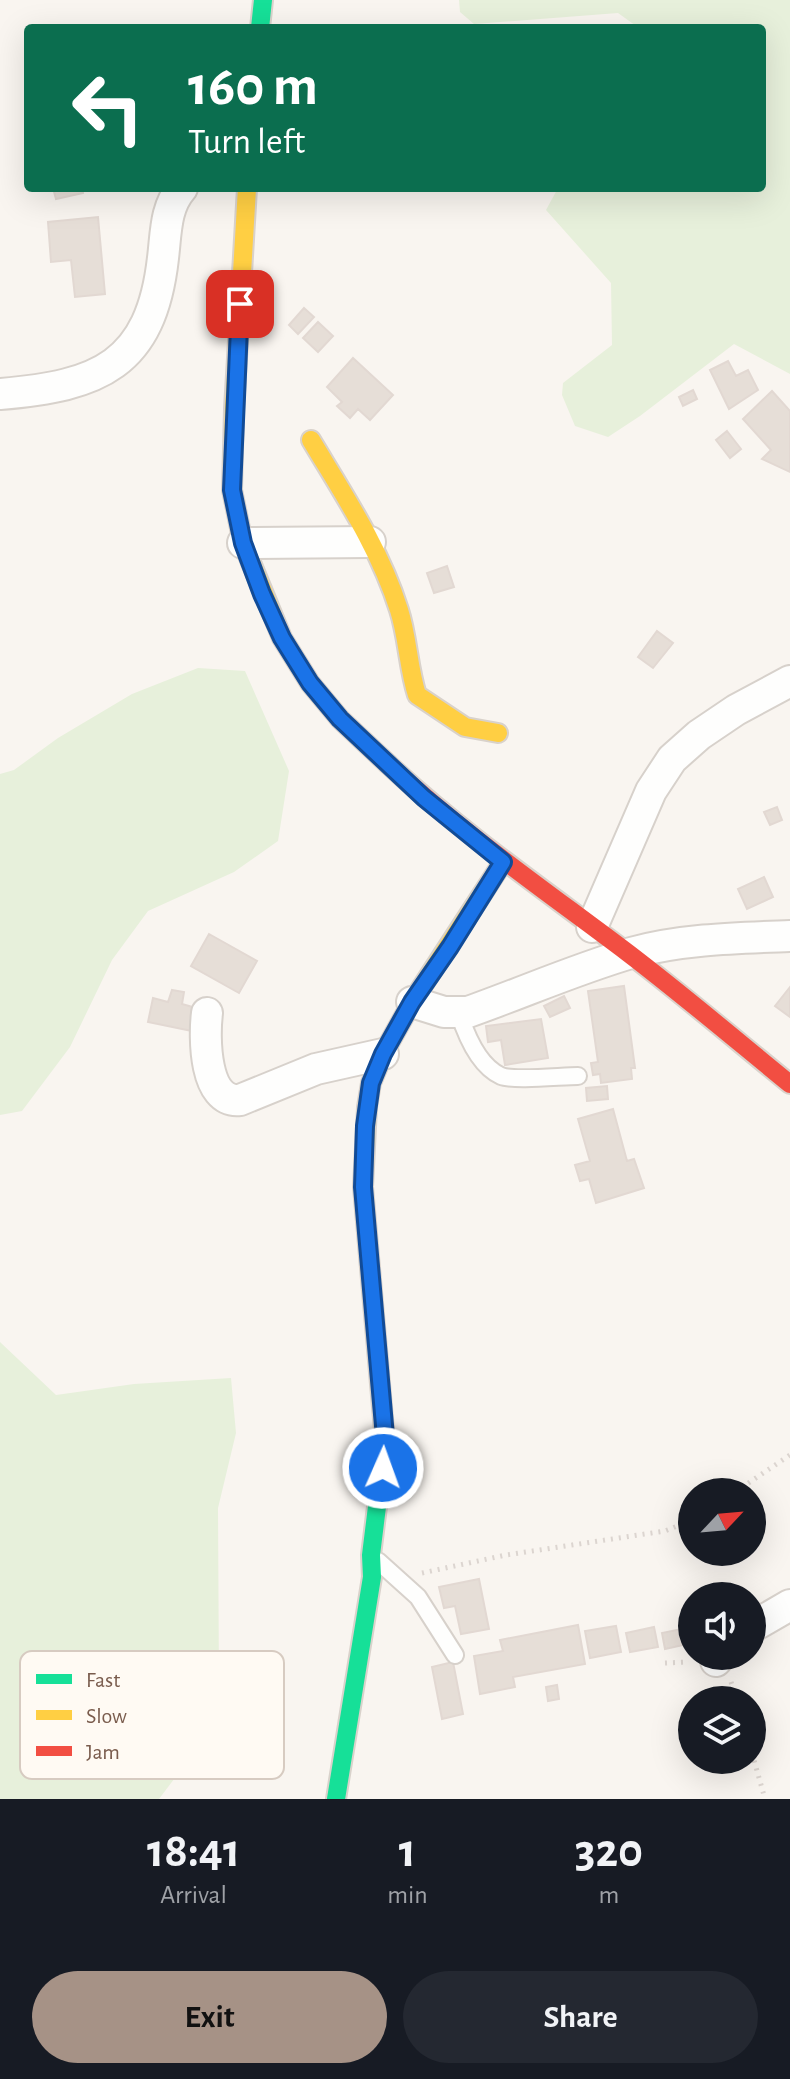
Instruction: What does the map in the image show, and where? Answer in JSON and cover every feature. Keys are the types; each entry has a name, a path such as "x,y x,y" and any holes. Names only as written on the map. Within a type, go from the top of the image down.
{"street":[{"path":"260,24 263,0"},
{"path":"0,394 43,390 94,376 112,365 131,347 149,321 159,293 170,206 179,192"},
{"path":"247,192 232,490 243,543 282,638 310,683 340,719 414,788 503,862 629,954 790,1084"},
{"path":"311,440 370,542 399,610 417,695 463,725 486,734 498,733"},
{"path":"243,543 370,542"},
{"path":"592,927 651,791 672,759 699,735 736,710 790,681"},
{"path":"336,1799 372,1577 371,1555 386,1448 363,1187 369,1095 383,1054 412,1002 503,862"},
{"path":"412,1002 459,1013 629,954 721,939 790,936"},
{"path":"207,1013 206,1055 216,1087 223,1097 231,1101 316,1069 383,1054"},
{"path":"766,1619 790,1605"}],"lane":[{"path":"459,1013 465,1031 485,1063 503,1077 578,1076"},
{"path":"371,1555 418,1597 455,1655"}],"path":[{"path":"756,1478 790,1455"},
{"path":"397,1579 506,1555 665,1531 678,1526"},
{"path":"758,1774 765,1799"}],"green space":[{"path":"459,0 790,0 790,374 734,344 608,437 575,426 562,395 563,383 612,345 611,283 546,210 556,192 766,192 766,24 633,24 618,13 474,24 460,12"},
{"path":"198,668 245,671 289,771 278,841 234,872 148,911 112,960 70,1047 22,1111 0,1115 0,774 14,770 58,738 132,694"},
{"path":"0,1342 56,1395 134,1384 231,1378 236,1433 218,1508 219,1651 20,1651 20,1779 174,1779 159,1799 0,1799"}],"building":[{"path":"54,192 83,192 83,193 56,199"},
{"path":"98,217 105,294 75,297 71,260 51,262 48,222"},
{"path":"304,308 314,317 298,334 289,325"},
{"path":"318,322 333,336 318,352 303,338"},
{"path":"353,358 393,395 370,420 358,409 350,418 337,406 342,402 327,387"},
{"path":"728,361 736,376 748,370 758,390 729,409 710,370"},
{"path":"693,390 697,399 683,406 679,397"},
{"path":"772,391 790,411 790,472 762,459 771,450 743,419"},
{"path":"727,431 741,449 730,458 716,440"},
{"path":"447,566 454,587 434,593 427,573"},
{"path":"657,631 673,643 653,668 638,657"},
{"path":"777,807 782,820 770,825 764,812"},
{"path":"764,877 773,897 747,909 738,889"},
{"path":"209,934 257,961 239,993 191,966"},
{"path":"624,986 635,1068 631,1068 632,1079 601,1083 600,1074 593,1075 591,1063 598,1062 588,991"},
{"path":"790,987 790,1017 775,1006"},
{"path":"172,990 184,992 182,1004 196,1008 192,1031 148,1022 153,998 168,1002"},
{"path":"564,996 570,1008 550,1017 544,1006"},
{"path":"541,1019 548,1058 505,1065 501,1040 488,1042 486,1026"},
{"path":"607,1086 608,1099 587,1101 586,1088"},
{"path":"613,1109 627,1161 634,1159 644,1188 596,1203 589,1179 580,1181 575,1165 590,1161 578,1119"},
{"path":"479,1579 489,1629 461,1634 455,1606 444,1608 439,1587"},
{"path":"578,1625 585,1664 513,1677 515,1687 480,1694 474,1656 503,1651 500,1640"},
{"path":"616,1626 621,1652 590,1658 585,1631"},
{"path":"654,1627 658,1647 630,1652 626,1633"},
{"path":"678,1630 678,1646 665,1649 662,1633"},
{"path":"453,1662 463,1714 442,1719 432,1667"},
{"path":"557,1685 559,1699 548,1701 546,1687"}],"traffic: fast":[{"path":"260,24 263,0"},
{"path":"336,1799 372,1577 371,1555 385,1442"}],"traffic: slow":[{"path":"247,192 232,490 243,543 282,638 310,683 340,719 388,764"},
{"path":"311,440 382,565 402,621 417,695 465,727 498,733"},
{"path":"385,1442 363,1187 371,1083 412,1002 503,862"}],"traffic: jam":[{"path":"388,764 475,838 649,969 790,1084"}],"route":[{"path":"240,304 232,490 243,543 282,638 310,683 340,719 424,798 503,862 412,1002 371,1083 363,1187 386,1448 383,1468"}]}
